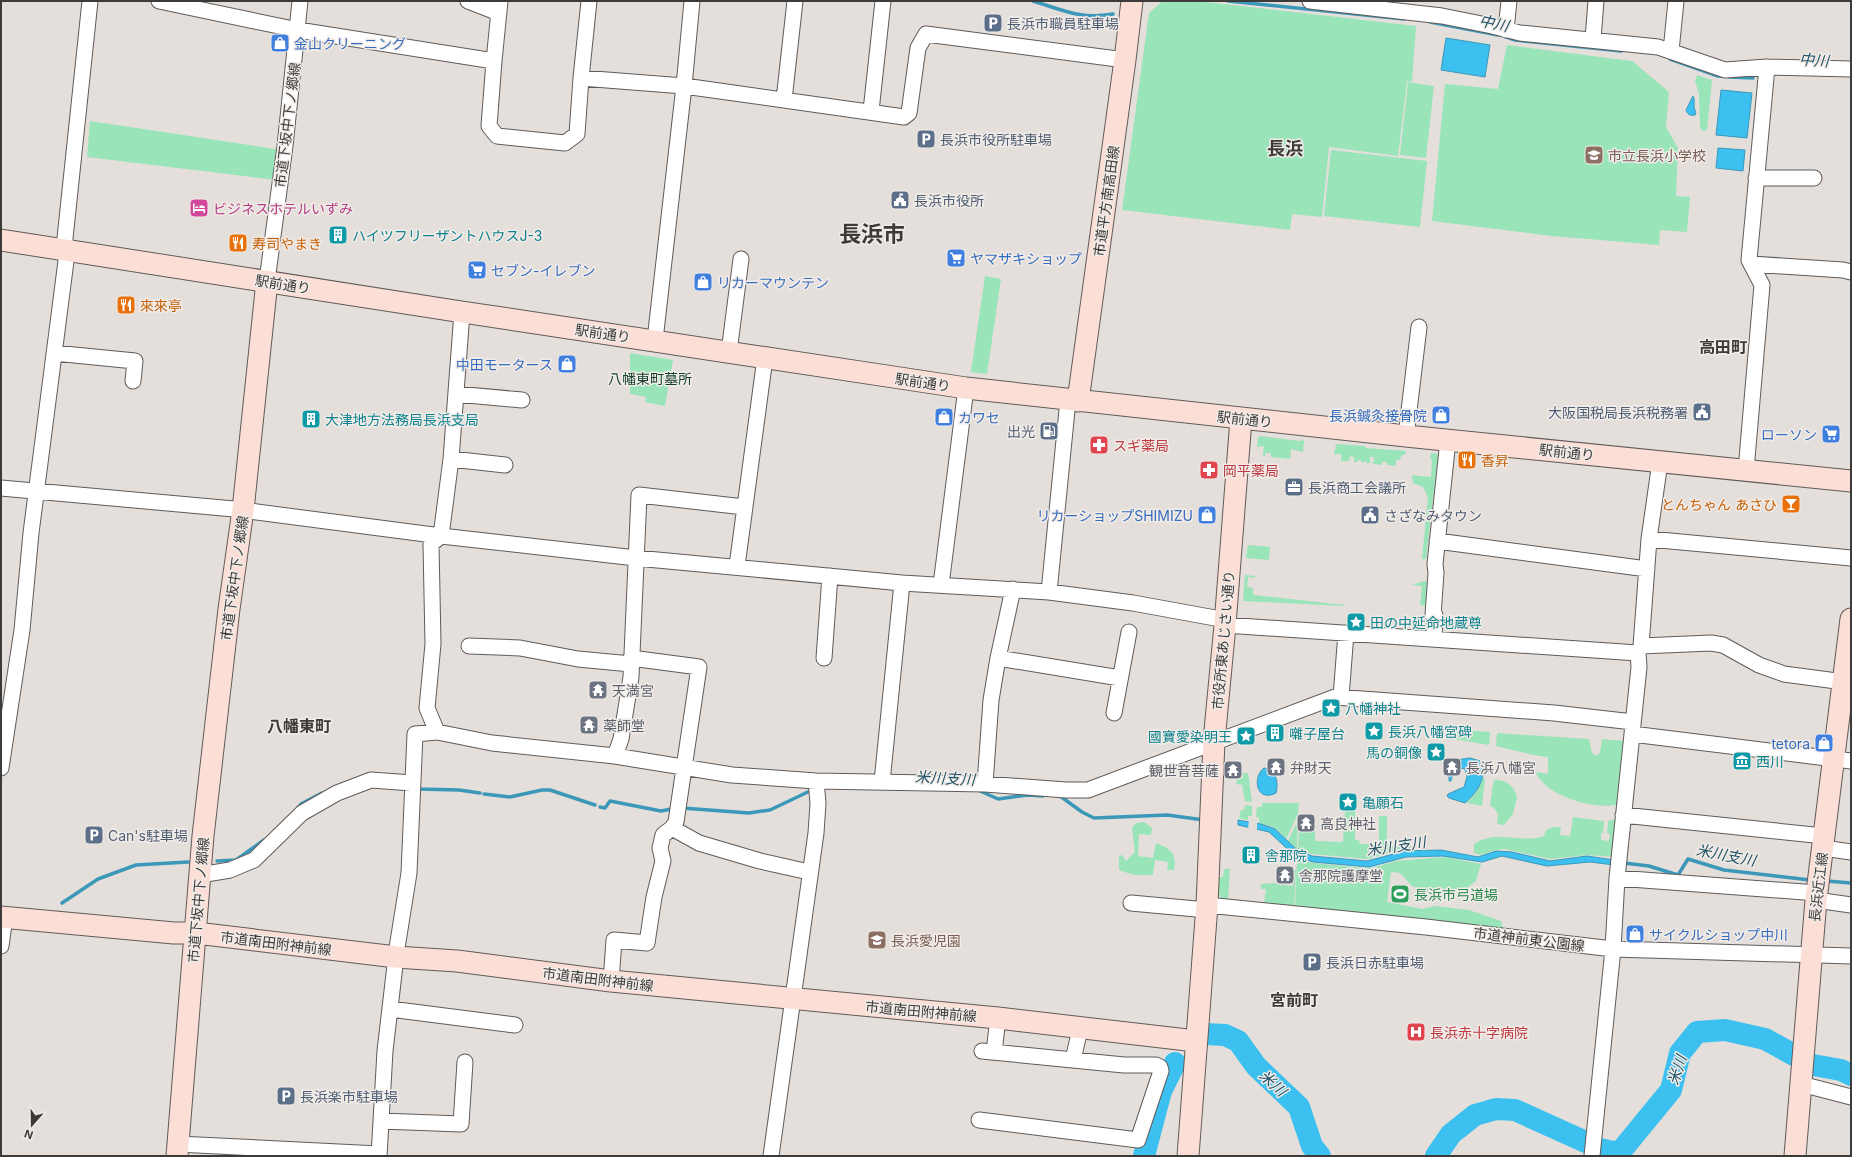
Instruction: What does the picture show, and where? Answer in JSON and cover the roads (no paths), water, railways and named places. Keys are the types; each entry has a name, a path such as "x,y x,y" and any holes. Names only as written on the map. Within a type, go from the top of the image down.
{"street":[{"path":"1,768 22,630 37,492 67,250 65,238 90,1"},
{"path":"159,1 298,30 494,60"},
{"name":"市道下坂中下ノ郷線","path":"177,1150 200,875 229,609 244,510 267,281 285,146 300,1"},
{"path":"468,1 500,7 489,126 497,136 565,143 576,134 589,1"},
{"path":"654,340 684,86 692,1"},
{"path":"784,100 795,1"},
{"path":"871,112 883,1"},
{"name":"市道平方南高田線","path":"1073,400 1125,60 1132,1"},
{"path":"1310,1 1442,16 1520,34 1593,39 1658,47 1725,70 1767,67 1851,69"},
{"path":"1506,30 1509,1"},
{"path":"1593,39 1596,1"},
{"path":"1671,51 1676,1"},
{"path":"582,78 684,86 904,117 908,114 918,48 926,34 1125,60"},
{"path":"1746,470 1762,285 1749,260 1767,67"},
{"path":"1756,178 1814,178"},
{"name":"駅前通り","path":"1,240 462,312 966,388 1241,419 1851,480"},
{"path":"729,352 741,259"},
{"path":"1751,264 1843,270 1851,272"},
{"path":"437,732 427,708 434,644 431,544 440,536 451,459 462,312"},
{"path":"1406,436 1419,327"},
{"path":"54,353 135,361 133,381"},
{"path":"737,566 765,358"},
{"path":"940,585 966,388"},
{"path":"456,394 522,400"},
{"path":"1049,592 1073,400"},
{"name":"市役所東あじさい通り","path":"1188,1156 1188,1040 1207,907 1214,741 1226,623 1241,419"},
{"path":"1434,638 1435,615 1433,615 1436,573 1435,564 1448,440"},
{"path":"451,459 505,465"},
{"path":"1592,1156 1613,949 1617,878 1639,667 1649,539 1660,462"},
{"path":"1,488 244,510 440,536 636,558 737,566 902,583 1049,592 1133,603 1226,623 1286,630 1640,649 1711,644 1722,645 1758,665 1784,674 1846,679"},
{"path":"615,756 621,738 631,661 639,496 744,507"},
{"path":"1649,539 1851,558"},
{"path":"1438,542 1647,569"},
{"path":"824,658 830,576"},
{"path":"882,782 902,583"},
{"path":"985,784 991,700 998,658 1013,589"},
{"name":"長浜近江線","path":"1795,1156 1817,896 1824,842 1842,760 1846,679 1851,620"},
{"path":"1114,713 1129,632"},
{"path":"1341,697 1346,633"},
{"path":"469,646 520,648 578,659 631,661 699,667 676,822 672,828 663,835 660,848 662,861 646,943 614,940 611,981"},
{"path":"998,658 1120,678"},
{"path":"177,1150 379,1155 384,1051 396,958 410,873 412,783 415,734 437,732 492,743 615,756 732,775 816,781 985,784 1066,790 1088,790 1214,741 1335,697 1341,697 1554,713 1632,728 1842,760"},
{"path":"200,875 230,870 254,860 302,813 337,793 371,780 412,783"},
{"path":"771,1156 809,872 816,833 818,803 816,781"},
{"path":"1623,815 1824,842 1851,852"},
{"path":"672,828 699,843 760,861 809,872"},
{"path":"1617,878 1817,896 1851,905"},
{"name":"市道神前東公園線","path":"1131,903 1207,907 1426,927 1613,949 1851,956"},
{"path":"1188,1040 1183,1031 1190,1019 1196,956 1202,923 1207,907"},
{"path":"1,946 3,917"},
{"name":"市道南田附神前線","path":"3,917 174,933 196,933 396,958 457,961 611,981 998,1018 1080,1029 1188,1040"},
{"path":"390,1009 515,1026"},
{"path":"979,1120 1138,1140 1161,1073 1160,1067 1156,1065 1124,1065 988,1052 998,1018"},
{"path":"1073,1060 1080,1029"},
{"path":"381,1121 461,1124 465,1062"},
{"path":"1801,1084 1851,1097"}],"water":[{"path":"1446,38 1490,45 1485,77 1441,70"},
{"path":"1721,90 1752,93 1747,138 1716,135"},
{"path":"1693,96 1694,108 1696,112 1695,115 1688,114 1686,110"},
{"path":"1718,148 1745,150 1743,171 1716,168"},
{"path":"1470,758 1480,761 1483,772 1480,784 1474,794 1465,803 1447,796 1448,794 1464,787 1467,777 1465,769 1454,769 1451,781 1449,781 1449,770 1451,762"},
{"path":"1264,768 1274,773 1276,777 1276,793 1264,795 1258,788 1258,777"},
{"path":"1238,820 1261,824 1275,829 1295,848 1312,856 1367,861 1405,851 1441,850 1478,857 1496,851 1512,852 1550,861 1587,856 1614,860 1614,865 1590,862 1547,866 1502,856 1482,862 1443,856 1406,857 1369,867 1313,862 1294,855 1269,832 1238,825"}],"waterway":[{"name":"中川","path":"1033,1 1063,11 1082,15 1102,16 1113,14"},
{"name":"中川","path":"1228,1 1404,19"},
{"name":"中川","path":"1430,22 1498,35"},
{"name":"中川","path":"1504,36 1515,40 1621,51"},
{"name":"中川","path":"1670,59 1718,76 1723,76"},
{"name":"中川","path":"1729,77 1753,78"},
{"name":"米川支川","path":"417,788 459,790 480,793"},
{"name":"米川支川","path":"484,794 510,797 542,790 550,790 595,805"},
{"name":"米川支川","path":"682,808 749,813 770,810 812,790"},
{"name":"米川支川","path":"978,790 998,799 1028,795 1043,796"},
{"name":"米川支川","path":"297,809 301,804 322,793"},
{"name":"米川支川","path":"1057,796 1060,796 1082,812 1094,818 1167,815 1204,820"},
{"name":"米川支川","path":"600,807 605,808 610,801 661,811 671,809"},
{"name":"米川支川","path":"217,861 236,860 264,840"},
{"name":"米川支川","path":"1624,863 1649,866 1678,875 1688,859 1724,870 1810,880"},
{"name":"米川支川","path":"62,903 98,879 136,865 188,862"},
{"name":"米川支川","path":"1827,881 1851,883"},
{"name":"米川","path":"1600,1149 1612,1152 1621,1151 1671,1090 1680,1053 1697,1032 1725,1030 1765,1039 1794,1055"},
{"name":"米川","path":"1205,1034 1225,1035 1238,1041 1256,1066 1299,1107 1312,1146 1320,1156"},
{"name":"米川","path":"1144,1156 1161,1091 1175,1063"},
{"name":"米川","path":"1813,1065 1841,1070 1851,1075"},
{"name":"米川","path":"1436,1156 1451,1134 1475,1115 1496,1109 1515,1110 1588,1143"}],"place":[{"name":"長浜市職員駐車場","path":"993,23"},
{"name":"金山クリーニング","path":"280,43"},
{"name":"長浜市役所駐車場","path":"926,139"},
{"name":"市立長浜小学校","path":"1594,155"},
{"name":"長浜市役所","path":"900,200"},
{"name":"ビジネスホテルいずみ","path":"199,208"},
{"name":"ハイツフリーザントハウスJ-3","path":"338,235"},
{"name":"寿司やまき","path":"238,243"},
{"name":"ヤマザキショップ","path":"956,258"},
{"name":"セブン-イレブン","path":"477,270"},
{"name":"リカーマウンテン","path":"703,282"},
{"name":"來來亭","path":"126,305"},
{"name":"中田モータース","path":"567,364"},
{"name":"大阪国税局長浜税務署","path":"1702,412"},
{"name":"長浜鍼灸接骨院","path":"1441,415"},
{"name":"カワセ","path":"944,417"},
{"name":"大津地方法務局長浜支局","path":"311,419"},
{"name":"出光","path":"1049,431"},
{"name":"ローソン","path":"1831,434"},
{"name":"スギ薬局","path":"1099,445"},
{"name":"香昇","path":"1467,460"},
{"name":"岡平薬局","path":"1209,470"},
{"name":"長浜商工会議所","path":"1294,487"},
{"name":"とんちゃん あさひ","path":"1791,504"},
{"name":"リカーショップSHIMIZU","path":"1207,515"},
{"name":"さざなみタウン","path":"1370,515"},
{"name":"田の中延命地蔵尊","path":"1356,622"},
{"name":"天満宮","path":"598,690"},
{"name":"八幡神社","path":"1331,708"},
{"name":"薬師堂","path":"589,725"},
{"name":"長浜八幡宮碑","path":"1374,731"},
{"name":"囃子屋台","path":"1275,733"},
{"name":"國寶愛染明王","path":"1246,736"},
{"name":"tetora","path":"1824,743"},
{"name":"馬の銅像","path":"1436,752"},
{"name":"西川","path":"1742,761"},
{"name":"弁財天","path":"1276,767"},
{"name":"長浜八幡宮","path":"1452,767"},
{"name":"観世音菩薩","path":"1233,770"},
{"name":"亀願石","path":"1348,802"},
{"name":"高良神社","path":"1306,823"},
{"name":"Can's駐車場","path":"94,835"},
{"name":"舎那院","path":"1251,855"},
{"name":"舎那院護摩堂","path":"1285,875"},
{"name":"長浜市弓道場","path":"1400,894"},
{"name":"サイクルショップ中川","path":"1635,934"},
{"name":"長浜愛児園","path":"877,940"},
{"name":"長浜日赤駐車場","path":"1312,962"},
{"name":"長浜赤十字病院","path":"1416,1032"},
{"name":"長浜楽市駐車場","path":"286,1096"}],"district":[{"name":"長浜","path":"1285,148"},
{"name":"長浜市","path":"872,234"},
{"name":"高田町","path":"1723,347"},
{"name":"八幡東町","path":"299,726"},
{"name":"宮前町","path":"1294,1000"}],"park label":[{"name":"八幡東町墓所","path":"650,378"}]}
